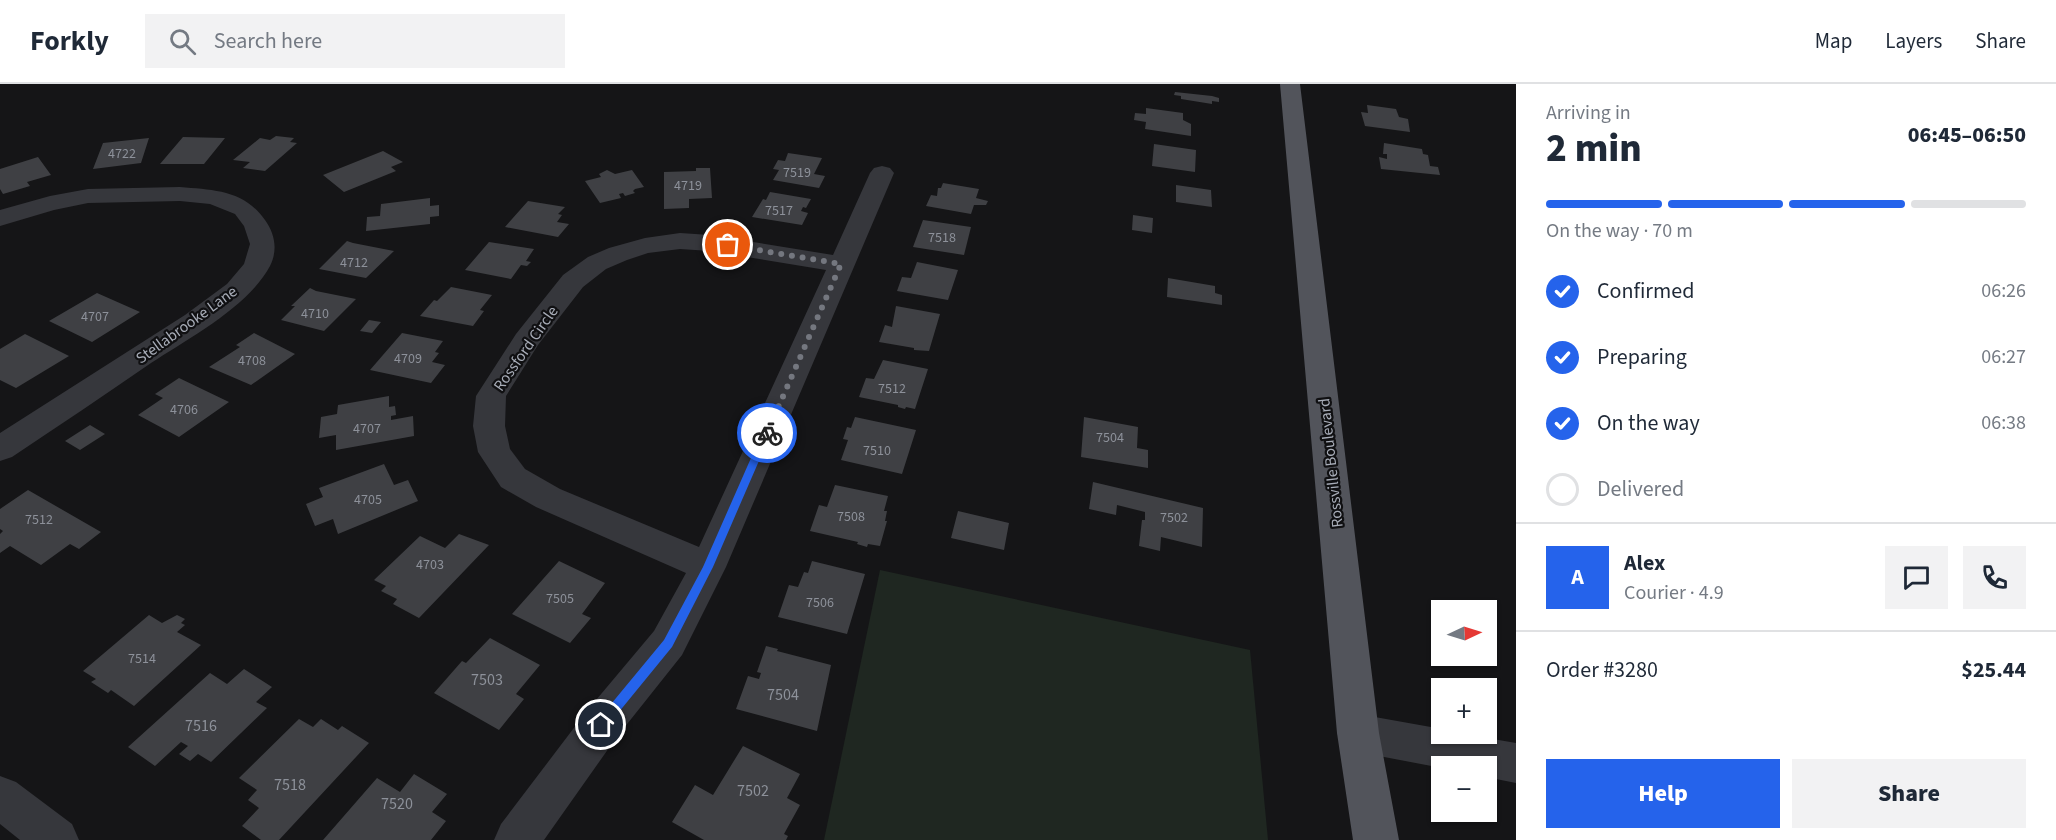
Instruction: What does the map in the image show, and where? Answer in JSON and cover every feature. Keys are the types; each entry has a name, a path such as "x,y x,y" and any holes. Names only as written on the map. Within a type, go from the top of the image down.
{"main road":[{"name":"Rossville Boulevard","path":"1290,84 1358,733 1376,840"}],"street":[{"path":"517,840 601,725 668,643 708,567 882,173"},
{"name":"Stellabrooke Lane","path":"0,218 50,203 88,195 180,194 214,197 244,209 256,225 263,244 257,265 237,290 118,373 0,448"},
{"name":"Rossford Circle","path":"708,567 548,498 513,478 494,452 489,426 492,396 526,340 573,281 597,263 618,254 645,246 668,243 710,243 841,264"},
{"path":"1358,733 1516,763"},
{"path":"0,797 56,840"}],"shaded area":[{"path":"880,570 1250,650 1268,840 824,840"}],"building":[{"path":"1175,92 1212,96 1219,98 1219,102 1212,101 1212,104 1181,99 1181,96 1174,95"},
{"path":"1367,105 1396,109 1399,117 1408,119 1410,132 1365,126 1361,112 1368,113"},
{"path":"1146,108 1183,113 1183,120 1191,124 1191,136 1145,129 1146,122 1134,120 1135,113 1146,114"},
{"path":"276,136 294,138 290,142 297,143 265,171 243,168 250,162 233,160 260,138 270,140"},
{"path":"183,137 225,138 204,164 160,164"},
{"path":"149,138 141,163 93,169 103,143"},
{"path":"1384,143 1422,149 1423,154 1428,155 1430,166 1438,167 1440,175 1381,169 1379,157 1387,159 1387,154 1383,154"},
{"path":"1154,144 1196,150 1195,172 1152,166"},
{"path":"383,151 403,162 391,167 396,171 344,192 323,175"},
{"path":"788,153 822,158 814,174 825,176 819,188 773,180 779,170 773,169 778,160 785,161"},
{"path":"38,157 51,175 27,182 30,186 3,194 0,189 0,169"},
{"path":"696,168 710,168 712,198 689,199 689,208 664,209 664,172 696,171"},
{"path":"607,170 615,174 632,170 644,187 635,189 633,191 635,193 625,196 623,193 619,194 621,198 600,203 585,181 601,177 599,174"},
{"path":"943,183 979,189 976,198 988,201 986,205 974,205 971,214 926,206 931,195 937,196 938,188 941,188"},
{"path":"1176,185 1211,190 1212,207 1176,202"},
{"path":"770,192 811,199 806,208 803,207 801,211 808,213 802,225 752,217"},
{"path":"430,198 430,206 439,205 439,216 430,217 430,224 366,231 367,217 380,216 381,204"},
{"path":"528,201 565,207 558,214 562,215 557,222 569,224 558,237 505,227"},
{"path":"1133,215 1153,218 1152,233 1132,230"},
{"path":"923,220 971,227 964,255 913,247"},
{"path":"347,241 394,251 366,278 319,269"},
{"path":"489,242 534,249 526,261 531,262 527,266 521,265 511,279 465,270"},
{"path":"917,262 958,270 948,300 897,291 902,277 911,278"},
{"path":"1168,278 1215,286 1215,293 1222,295 1222,305 1167,297"},
{"path":"451,287 492,295 480,310 484,311 473,326 420,316 434,300 437,301"},
{"path":"310,288 356,299 324,331 281,320 295,306 291,306"},
{"path":"97,293 140,312 92,342 49,321"},
{"path":"896,306 940,314 929,351 879,342 885,325 892,327"},
{"path":"369,320 381,322 372,333 360,331"},
{"path":"254,333 295,354 251,385 209,367 240,347 236,345"},
{"path":"402,333 443,341 435,352 439,353 432,362 445,365 431,383 370,370"},
{"path":"25,334 69,356 16,388 0,380 0,349"},
{"path":"883,360 928,369 915,409 906,407 905,409 898,405 859,397 866,378 874,379"},
{"path":"179,378 229,402 179,437 138,415 163,398 155,394"},
{"path":"389,396 389,407 395,406 396,415 391,416 391,420 413,416 414,436 336,450 336,435 319,438 321,417 337,414 338,405"},
{"path":"855,417 916,430 902,474 841,460 848,440 843,439 847,427 851,428"},
{"path":"1084,417 1138,427 1137,448 1148,450 1148,468 1081,457"},
{"path":"90,425 105,434 80,450 65,441"},
{"path":"384,464 394,485 408,480 418,501 338,534 333,519 315,526 306,504 323,497 319,488"},
{"path":"1093,482 1203,508 1202,547 1161,537 1160,551 1139,546 1145,512 1117,505 1116,515 1089,509"},
{"path":"835,485 888,496 884,511 887,511 885,521 887,521 880,546 868,544 867,547 857,544 858,542 810,531 819,505 827,507"},
{"path":"28,490 101,532 79,549 70,544 41,565 10,546 0,553 0,534 3,531 0,529 0,509"},
{"path":"958,511 1009,523 1004,550 951,538"},
{"path":"459,534 489,545 419,618 393,604 397,599 381,591 386,586 374,580 420,536 445,548"},
{"path":"559,561 605,583 582,614 591,618 570,643 512,614"},
{"path":"812,561 865,574 847,634 778,617 789,585 798,587 804,572 808,573"},
{"path":"149,615 162,623 177,615 185,619 181,623 185,625 177,632 201,645 134,706 111,690 108,693 91,682 96,679 83,671"},
{"path":"490,638 540,665 516,694 524,699 499,730 434,693 462,661 466,663"},
{"path":"766,646 831,665 817,731 736,709 748,676 759,679 761,673 757,672"},
{"path":"244,669 272,687 256,702 267,708 211,762 198,754 190,761 179,754 188,746 181,742 155,766 128,747 210,673 227,684"},
{"path":"299,719 313,727 321,719 338,730 342,726 369,743 279,840 261,840 242,826 259,808 248,800 257,790 239,778"},
{"path":"743,746 800,774 787,798 800,805 784,834 788,836 786,840 704,840 672,822 695,785 713,795"},
{"path":"414,774 447,794 432,812 446,821 431,840 323,840 377,778 400,792"}],"way so far":[{"path":"728,245 841,264 767,433"}],"route":[{"path":"601,725 668,643 708,567 767,433"}]}
